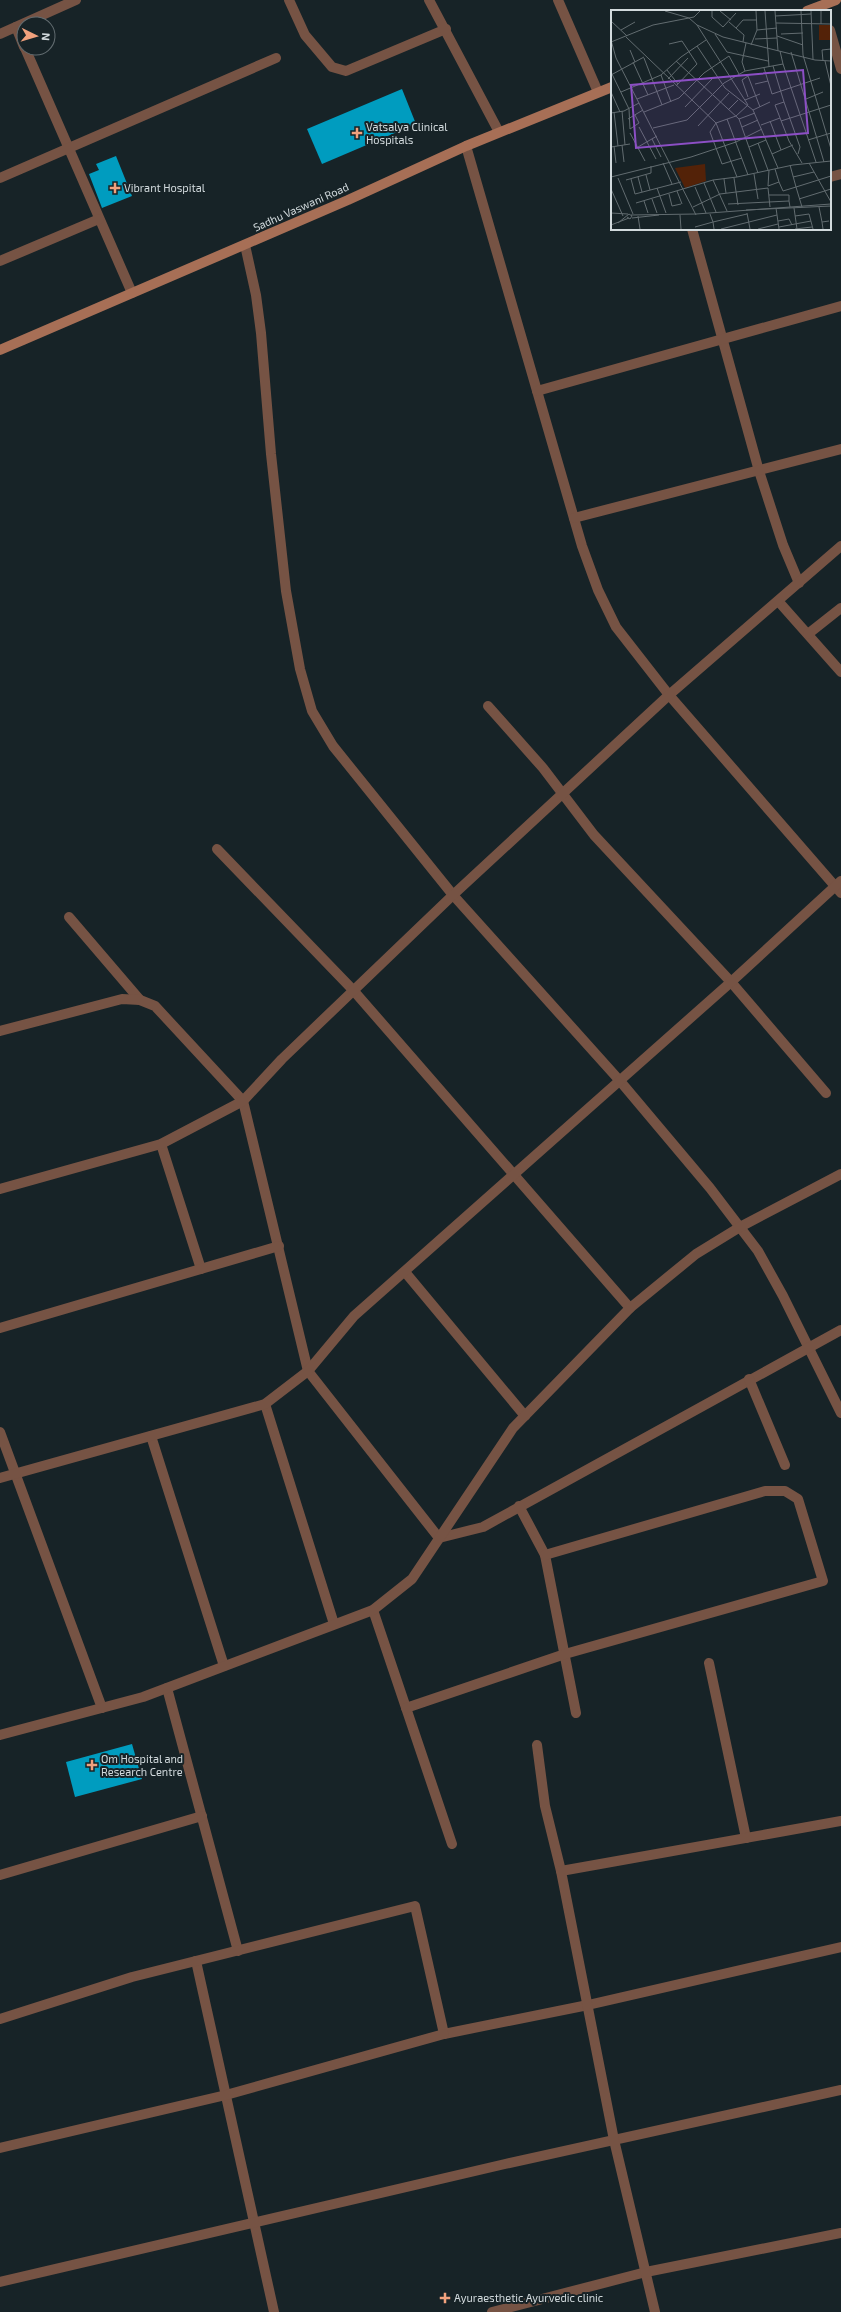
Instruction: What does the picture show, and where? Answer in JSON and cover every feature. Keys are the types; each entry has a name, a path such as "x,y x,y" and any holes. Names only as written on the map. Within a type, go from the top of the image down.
{"street":[{"path":"40,16 76,0"},
{"path":"289,0 305,35 332,67 346,71 446,29"},
{"path":"429,0 446,29 499,132"},
{"path":"558,0 598,92"},
{"path":"810,10 836,0"},
{"path":"0,34 16,27"},
{"path":"831,34 841,69"},
{"path":"28,56 132,294"},
{"path":"0,178 276,58"},
{"name":"Sadhu Vaswani Road","path":"0,350 245,245 466,146 611,87"},
{"path":"0,1478 265,1404 308,1371 354,1316 839,886 669,695 616,627 598,590 574,518 466,146"},
{"path":"831,177 841,174"},
{"path":"0,261 99,219"},
{"path":"692,230 721,339 759,471 783,545 800,583"},
{"path":"245,245 256,295 262,334 271,454 286,591 300,669 312,711 333,746 453,895 620,1081 710,1188 740,1227 758,1251 841,1413"},
{"path":"537,390 841,306"},
{"path":"574,518 841,449"},
{"path":"0,1189 161,1144 243,1101 282,1059 453,895 669,695 779,602 841,546"},
{"path":"779,602 841,672"},
{"path":"808,634 841,608"},
{"path":"488,706 543,768 594,834 732,982 826,1093"},
{"path":"217,849 353,990 630,1308"},
{"path":"69,917 140,1000"},
{"path":"0,1031 122,999 140,1000 155,1006 243,1101 308,1371 439,1538"},
{"path":"161,1144 201,1269"},
{"path":"0,1735 144,1697 373,1610 412,1580 513,1428 630,1308 696,1254 740,1227 841,1174"},
{"path":"0,1328 279,1246"},
{"path":"405,1272 525,1416"},
{"path":"439,1538 483,1527 749,1379 841,1330"},
{"path":"749,1379 785,1465"},
{"path":"265,1404 334,1624"},
{"path":"0,1432 102,1708"},
{"path":"151,1436 224,1666"},
{"path":"406,1708 565,1654 823,1581 798,1499 785,1491 765,1491 545,1555"},
{"path":"519,1506 545,1555 576,1713"},
{"path":"373,1610 452,1844"},
{"path":"709,1662 746,1838"},
{"path":"167,1688 238,1950"},
{"path":"537,1745 545,1806 561,1871 614,2140 655,2312"},
{"path":"0,1875 202,1816"},
{"path":"561,1871 841,1821"},
{"path":"0,2019 132,1977 415,1906 444,2034"},
{"path":"0,2148 226,2095 444,2034 588,2005 841,1948"},
{"path":"196,1961 274,2312"},
{"path":"0,2282 254,2222 841,2090"},
{"path":"492,2312 646,2272 841,2233"}],"building":[{"path":"402,89 416,124 322,164 307,129"},
{"path":"116,156 132,196 102,208 89,174 99,170 96,164"},
{"path":"132,1744 142,1779 75,1797 66,1762"}],"place":[{"name":"Vatsalya Clinical Hospitals","path":"357,133"},
{"name":"Vibrant Hospital","path":"115,188"},
{"name":"Om Hospital and Research Centre","path":"92,1765"},
{"name":"Ayuraesthetic Ayurvedic clinic","path":"445,2298"}]}
